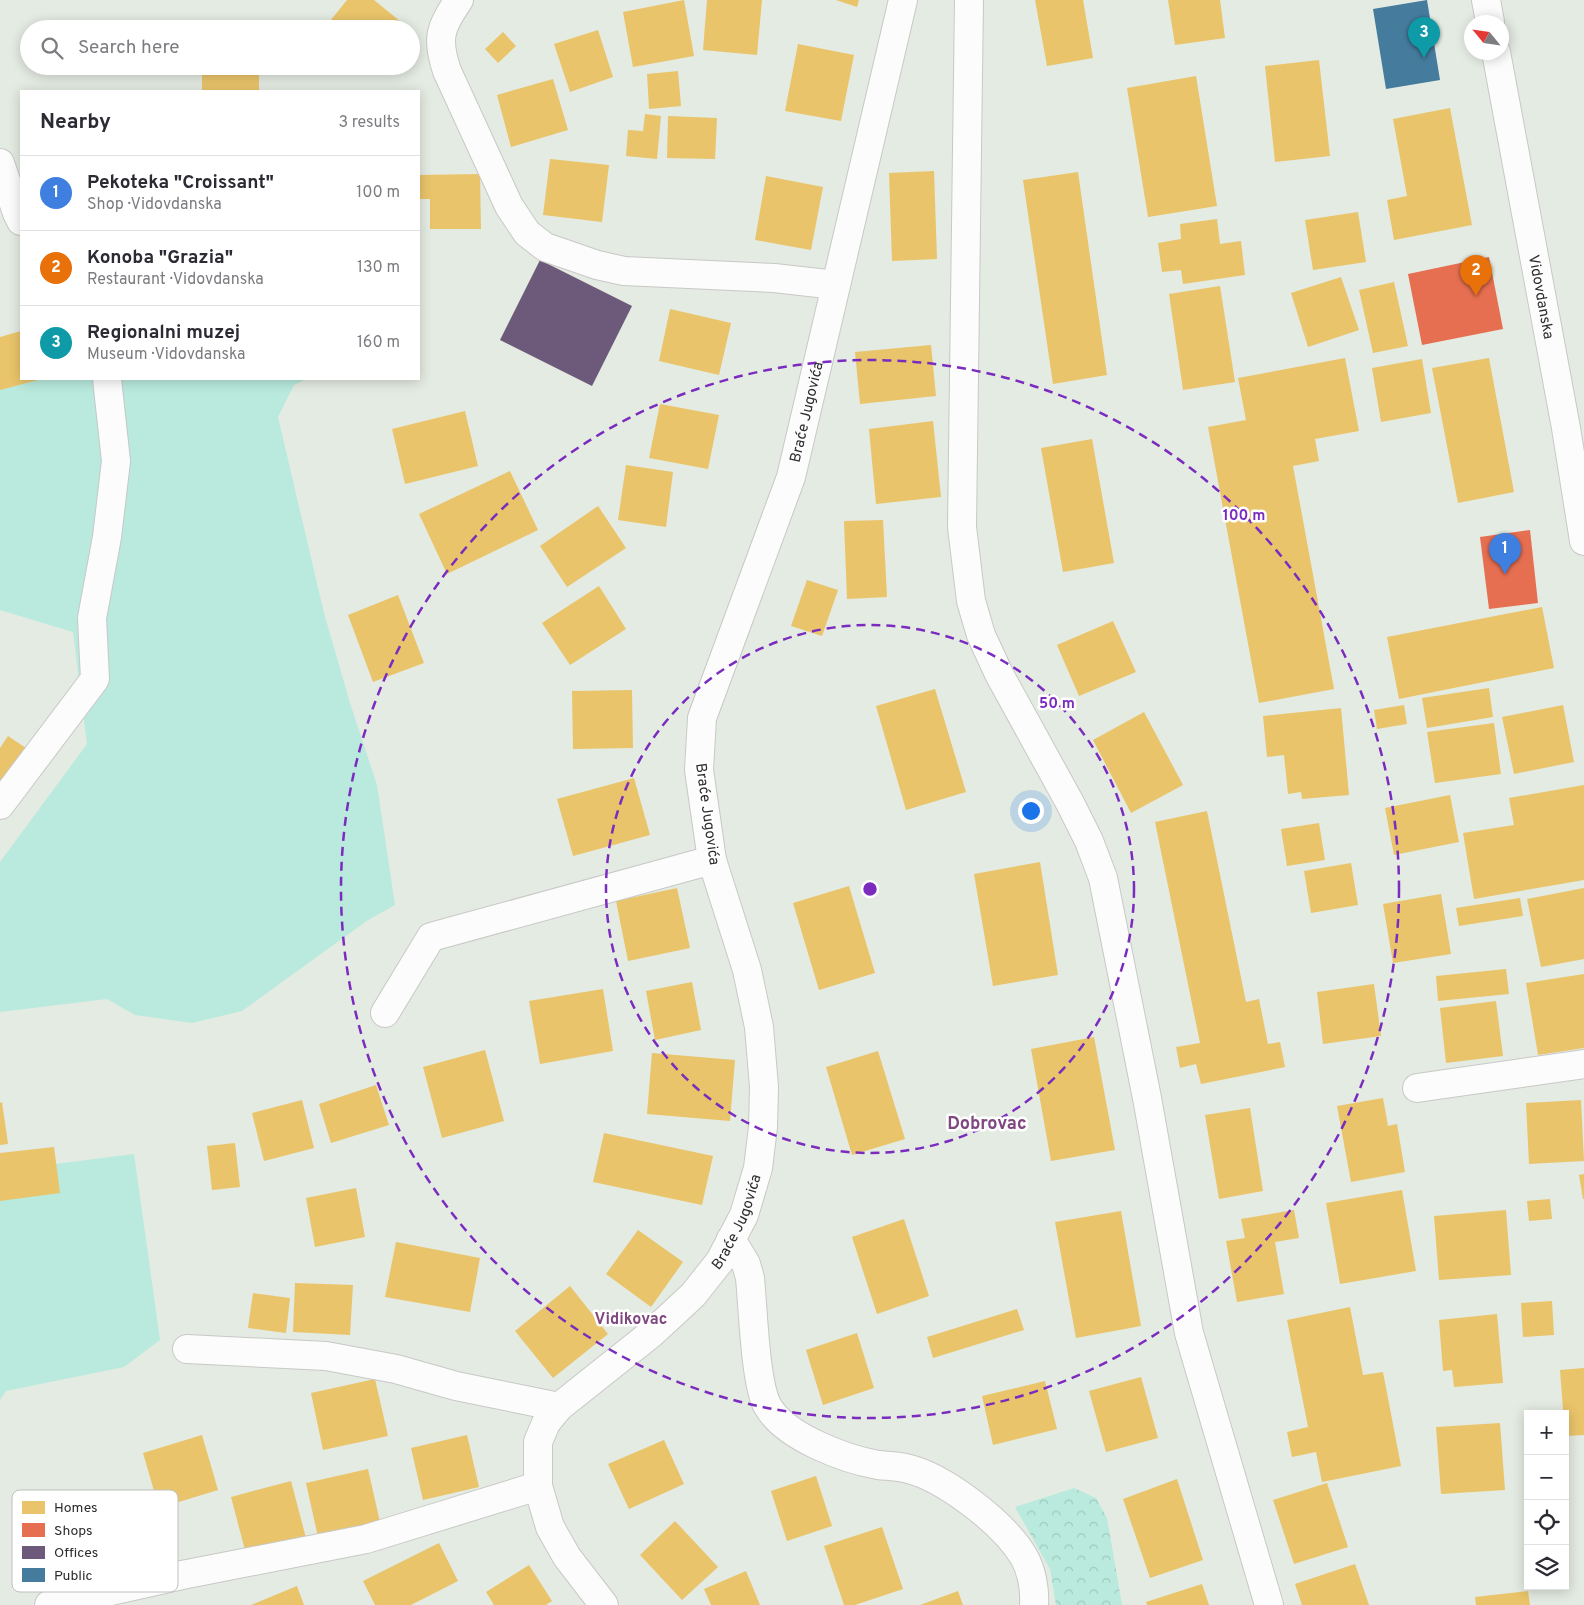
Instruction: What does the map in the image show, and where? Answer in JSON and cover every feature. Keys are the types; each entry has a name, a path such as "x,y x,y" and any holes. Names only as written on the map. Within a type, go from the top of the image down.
{"street":[{"path":"459,0 446,18 439,39 440,53 509,206 527,233 563,255 624,271 774,278 836,285"},
{"name":"Braće Jugovića","path":"604,1605 567,1557 550,1527 538,1486 538,1442 546,1423 559,1408 652,1333 693,1296 720,1261 744,1216 758,1168 763,1127 764,1087 759,1027 747,970 712,860 699,770 702,718 791,477 903,0"},
{"path":"969,0 962,527 971,601 981,634 999,674 1070,803 1089,841 1103,878 1147,1098 1189,1333 1269,1605"},
{"path":"1486,0 1489,15"},
{"name":"Vidovdanska","path":"1497,60 1566,428 1584,541"},
{"path":"0,163 20,219"},
{"path":"0,805 95,679 92,618 106,537 116,461 107,380"},
{"path":"384,1013 431,937 712,860"},
{"path":"1417,1088 1584,1064"},
{"path":"731,1239 746,1264 750,1278 761,1389 768,1406 796,1434 816,1446 877,1464 906,1468 929,1477 968,1500 1002,1530 1025,1558 1035,1590 1034,1605"},
{"path":"187,1349 326,1356 396,1369 456,1386 559,1408"},
{"path":"178,1576 366,1539 538,1486"},
{"path":"49,1605 107,1592"}],"green space":[{"path":"20,349 20,380 305,380 294,385 278,417 324,613 350,703 377,785 395,905 368,920 242,1011 192,1023 135,1015 107,999 0,1012 0,862 87,744 73,632 0,610 0,355"},
{"path":"134,1154 160,1340 124,1367 6,1391 0,1400 0,1171"},
{"path":"1074,1488 1096,1498 1107,1518 1122,1605 1056,1605 1050,1569 1015,1507"}],"building: Homes":[{"path":"347,0 374,0 399,20 331,20"},
{"path":"684,0 694,56 633,67 623,12"},
{"path":"707,0 762,0 757,55 703,50"},
{"path":"836,0 859,0 857,7"},
{"path":"1035,0 1083,0 1093,58 1047,66"},
{"path":"1168,0 1220,0 1225,38 1175,45"},
{"path":"598,30 613,77 570,92 554,44"},
{"path":"503,32 516,46 498,63 485,49"},
{"path":"798,44 854,55 841,121 785,111"},
{"path":"1319,60 1330,156 1275,162 1265,66"},
{"path":"678,71 681,106 649,109 647,74"},
{"path":"202,75 259,75 259,90 202,90"},
{"path":"1196,76 1217,206 1148,217 1127,88"},
{"path":"553,79 568,130 511,147 497,95"},
{"path":"1450,108 1472,225 1394,240 1387,200 1407,196 1393,119"},
{"path":"645,114 661,116 657,159 626,156 628,130 643,131"},
{"path":"668,116 717,118 715,159 667,158"},
{"path":"550,159 609,165 602,222 543,215"},
{"path":"934,171 937,259 892,261 889,173"},
{"path":"1078,172 1107,375 1053,384 1023,180"},
{"path":"480,174 481,229 430,229 430,199 420,199 420,175"},
{"path":"766,176 823,187 811,250 755,240"},
{"path":"1358,212 1366,262 1313,270 1305,220"},
{"path":"1217,219 1220,244 1241,241 1245,275 1183,284 1181,270 1162,272 1158,243 1181,239 1180,224"},
{"path":"1341,277 1359,330 1308,347 1291,293"},
{"path":"1394,282 1408,346 1373,353 1359,290"},
{"path":"1220,286 1235,382 1183,390 1169,294"},
{"path":"670,309 731,323 719,375 659,361"},
{"path":"20,331 20,380 38,380 0,390 0,337"},
{"path":"931,345 936,396 860,404 855,352"},
{"path":"1345,358 1359,431 1315,439 1319,461 1293,466 1334,689 1259,703 1208,427 1246,420 1238,378"},
{"path":"1489,358 1514,492 1458,503 1432,368"},
{"path":"1422,359 1431,413 1381,422 1372,368"},
{"path":"660,404 719,415 708,469 649,458"},
{"path":"465,411 478,466 405,484 392,429"},
{"path":"933,421 941,497 876,504 869,429"},
{"path":"1092,439 1114,563 1063,572 1041,448"},
{"path":"626,465 673,472 666,527 618,520"},
{"path":"510,471 538,530 447,574 419,514"},
{"path":"598,506 626,548 567,587 540,546"},
{"path":"883,520 887,597 847,599 844,521"},
{"path":"807,580 838,590 822,636 791,626"},
{"path":"599,586 626,629 570,665 542,623"},
{"path":"398,595 424,663 373,682 348,615"},
{"path":"1542,607 1554,668 1399,699 1387,637"},
{"path":"1113,621 1136,672 1079,696 1057,645"},
{"path":"1489,688 1493,717 1427,728 1422,698"},
{"path":"935,689 966,792 906,810 876,706"},
{"path":"632,690 633,748 573,749 572,691"},
{"path":"1404,705 1407,724 1377,729 1374,710"},
{"path":"1563,705 1574,762 1514,774 1502,717"},
{"path":"1341,708 1349,795 1302,799 1301,792 1288,794 1284,755 1267,757 1263,716"},
{"path":"1144,712 1183,785 1131,813 1093,740"},
{"path":"1494,723 1501,774 1435,783 1427,732"},
{"path":"8,736 32,752 9,785 0,779 0,748"},
{"path":"634,778 650,835 573,856 557,799"},
{"path":"1584,785 1584,880 1474,899 1463,833 1514,825 1509,798"},
{"path":"1450,795 1459,842 1394,855 1385,808"},
{"path":"1207,811 1246,1002 1259,999 1268,1044 1280,1042 1285,1067 1201,1084 1196,1064 1180,1068 1176,1047 1200,1043 1155,822"},
{"path":"1319,823 1325,860 1287,866 1281,829"},
{"path":"1040,862 1058,975 993,986 974,874"},
{"path":"1351,863 1358,905 1311,913 1304,871"},
{"path":"849,886 875,973 819,990 793,903"},
{"path":"677,888 690,948 628,961 616,901"},
{"path":"1584,888 1584,959 1541,967 1527,899"},
{"path":"1441,894 1451,954 1393,963 1383,904"},
{"path":"1520,898 1523,916 1459,926 1456,908"},
{"path":"1506,969 1509,994 1438,1001 1436,976"},
{"path":"1584,974 1584,1048 1538,1055 1526,983"},
{"path":"692,982 701,1030 655,1040 646,991"},
{"path":"1374,984 1381,1036 1323,1044 1317,992"},
{"path":"603,989 613,1051 540,1064 529,1001"},
{"path":"1496,1001 1503,1056 1446,1063 1440,1008"},
{"path":"1094,1037 1115,1150 1051,1161 1031,1049"},
{"path":"485,1050 504,1121 442,1138 423,1067"},
{"path":"878,1051 905,1139 852,1155 826,1067"},
{"path":"652,1053 735,1060 730,1121 647,1114"},
{"path":"376,1085 389,1125 331,1143 319,1104"},
{"path":"1383,1098 1388,1126 1397,1124 1405,1172 1351,1182 1337,1106"},
{"path":"302,1100 314,1148 264,1161 252,1113"},
{"path":"1581,1100 1584,1161 1529,1164 1526,1103"},
{"path":"2,1102 8,1144 0,1145 0,1103"},
{"path":"1250,1108 1263,1191 1219,1199 1205,1115"},
{"path":"604,1133 713,1156 702,1205 593,1182"},
{"path":"235,1143 240,1187 212,1190 207,1146"},
{"path":"54,1147 60,1193 0,1201 0,1153"},
{"path":"1584,1174 1584,1199 1583,1199 1579,1175"},
{"path":"356,1188 365,1237 315,1247 306,1198"},
{"path":"1402,1190 1416,1271 1340,1284 1326,1203"},
{"path":"1550,1199 1552,1219 1529,1221 1527,1201"},
{"path":"1294,1210 1299,1238 1275,1242 1284,1294 1237,1302 1226,1241 1245,1238 1241,1219"},
{"path":"1506,1210 1511,1275 1439,1280 1434,1216"},
{"path":"1121,1211 1141,1326 1076,1338 1055,1222"},
{"path":"904,1219 929,1296 877,1314 852,1237"},
{"path":"638,1230 683,1262 651,1307 606,1274"},
{"path":"396,1242 480,1258 470,1312 385,1297"},
{"path":"295,1283 353,1285 350,1335 293,1332"},
{"path":"570,1286 608,1334 553,1378 515,1331"},
{"path":"253,1293 290,1298 286,1333 248,1328"},
{"path":"1552,1301 1554,1335 1523,1337 1521,1303"},
{"path":"1350,1307 1363,1375 1383,1372 1401,1466 1322,1482 1316,1452 1292,1457 1287,1432 1308,1427 1287,1320"},
{"path":"1017,1309 1024,1330 933,1358 927,1337"},
{"path":"1497,1314 1503,1383 1454,1387 1452,1370 1443,1371 1439,1320"},
{"path":"857,1333 874,1388 823,1405 806,1350"},
{"path":"1584,1368 1584,1435 1569,1436 1569,1410 1563,1410 1560,1370"},
{"path":"1141,1377 1158,1438 1106,1452 1089,1391"},
{"path":"375,1379 388,1436 323,1450 311,1393"},
{"path":"1045,1381 1057,1429 993,1445 982,1396"},
{"path":"1500,1423 1505,1490 1441,1494 1436,1427"},
{"path":"202,1435 218,1490 178,1502 178,1490 154,1490 143,1453"},
{"path":"467,1435 479,1487 423,1500 411,1448"},
{"path":"664,1440 684,1484 629,1509 608,1464"},
{"path":"368,1469 380,1522 318,1537 306,1483"},
{"path":"816,1476 832,1526 787,1541 771,1491"},
{"path":"1177,1479 1203,1560 1150,1578 1123,1499"},
{"path":"291,1481 306,1538 246,1554 231,1497"},
{"path":"1327,1483 1348,1547 1294,1564 1273,1500"},
{"path":"675,1521 718,1567 682,1600 640,1555"},
{"path":"882,1527 903,1589 855,1605 844,1605 824,1546"},
{"path":"439,1543 458,1581 411,1605 375,1605 363,1581"},
{"path":"1355,1564 1369,1605 1302,1605 1295,1584"},
{"path":"529,1565 552,1601 546,1605 494,1605 486,1592"},
{"path":"746,1571 760,1605 711,1605 704,1589"},
{"path":"1202,1584 1209,1605 1147,1605 1146,1602"},
{"path":"297,1586 304,1605 251,1605"},
{"path":"958,1591 963,1605 920,1605"},
{"path":"1528,1591 1530,1605 1476,1605 1475,1597"}],"building: Shops":[{"path":"1489,257 1503,329 1422,345 1408,274"},
{"path":"1530,530 1538,603 1489,609 1480,537"}],"building: Offices":[{"path":"540,260 632,306 592,386 500,340"}],"building: Public":[{"path":"1427,0 1440,80 1386,89 1373,9"}],"place":[{"name":"Regionalni muzej","path":"1424,58"},
{"name":"Konoba \"Grazia\"","path":"1476,296"},
{"name":"Pekoteka \"Croissant\"","path":"1505,574"}],"district":[{"name":"Dobrovac","path":"987,1123"},
{"name":"Vidikovac","path":"631,1318"}]}
